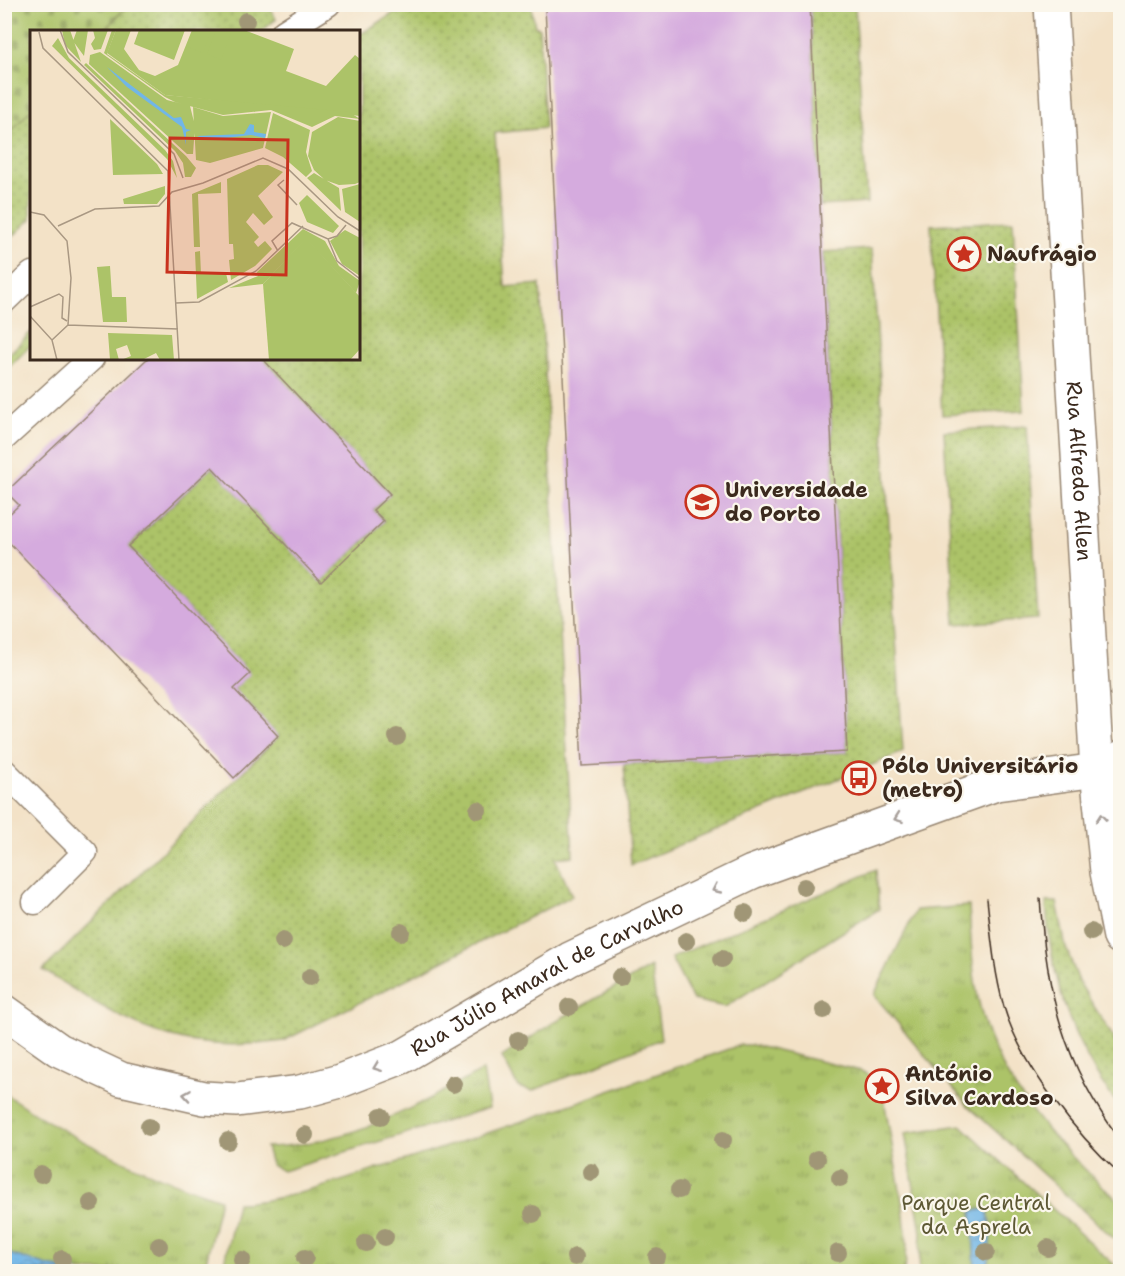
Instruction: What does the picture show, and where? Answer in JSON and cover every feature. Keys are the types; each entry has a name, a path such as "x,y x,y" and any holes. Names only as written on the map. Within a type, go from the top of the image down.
{"street":[{"name":"Rua Alfredo Allen","path":"1051,4 1109,764 1107,872 1120,938"},
{"name":"Rua Júlio Amaral de Carvalho","path":"4,1011 59,1050 121,1079 175,1094 237,1100 300,1092 340,1081 402,1057 570,959 752,872 996,784 1109,764"}],"lane":[{"path":"287,30 328,4"},
{"path":"4,301 30,276"},
{"path":"4,438 90,360"},
{"path":"4,771 85,852 34,902"}],"green space":[{"path":"5,4 128,5 104,30 30,30 30,110 5,139"},
{"path":"128,5 268,5 276,19 263,30 105,30"},
{"path":"407,5 531,5 535,27 539,27 545,128 495,133 505,287 540,284 573,856 555,858 572,896 283,1041 245,1045 183,1040 129,1021 43,970 278,737 234,689 249,674 128,546 212,467 321,581 384,521 373,510 390,494 263,360 360,360 360,34"},
{"path":"810,5 855,5 867,203 820,206"},
{"path":"30,110 30,220 5,244 4,139"},
{"path":"1013,221 1024,411 942,415 931,225"},
{"path":"872,249 903,752 631,865 624,764 847,752 823,252"},
{"path":"30,333 30,346 5,371 5,358"},
{"path":"1027,426 1038,619 955,624 944,431"},
{"path":"876,870 879,909 725,1007 693,1000 671,958"},
{"path":"1046,902 1057,902 1066,948 1080,984 1120,1048 1120,1107 1089,1061 1066,1010 1052,957"},
{"path":"969,906 972,957 980,1007 1001,1064 1035,1115 1076,1160 1120,1202 1120,1244 968,1106 874,995 916,910"},
{"path":"651,967 661,1039 532,1091 518,1087 502,1057 556,1021"},
{"path":"740,1045 752,1045 861,1071 871,1076 882,1088 903,1207 907,1243 905,1272 222,1272 237,1203 256,1202 296,1194 338,1182"},
{"path":"483,1070 489,1108 283,1171 271,1165 266,1147 296,1145 353,1132 406,1111"},
{"path":"4,1093 29,1110 108,1154 220,1199 204,1271 5,1271"},
{"name":"Parque Central da Asprela","path":"961,1125 1120,1271 919,1271 921,1232 905,1133"}],"water":[{"path":"987,1209 991,1228 988,1271 975,1271 972,1211"},
{"path":"4,1252 48,1266 79,1271 5,1271"}],"building":[{"name":"Universidade do Porto","path":"591,4 810,4 847,752 582,766 545,7"},
{"path":"146,360 264,360 390,494 373,510 384,521 321,582 212,467 128,546 250,674 234,689 278,736 234,778 4,537 4,519 19,505 6,492"}],"tram line":[{"path":"1040,898 1047,964 1061,1025 1084,1083 1120,1139"},
{"path":"987,899 993,953 1004,1007 1023,1052 1068,1119 1120,1174"}],"place":[{"name":"Naufrágio","path":"964,254"},
{"name":"Universidade do Porto","path":"702,502"},
{"name":"Pólo Universitário (metro)","path":"859,778"},
{"name":"António Silva Cardoso","path":"882,1086"}]}
